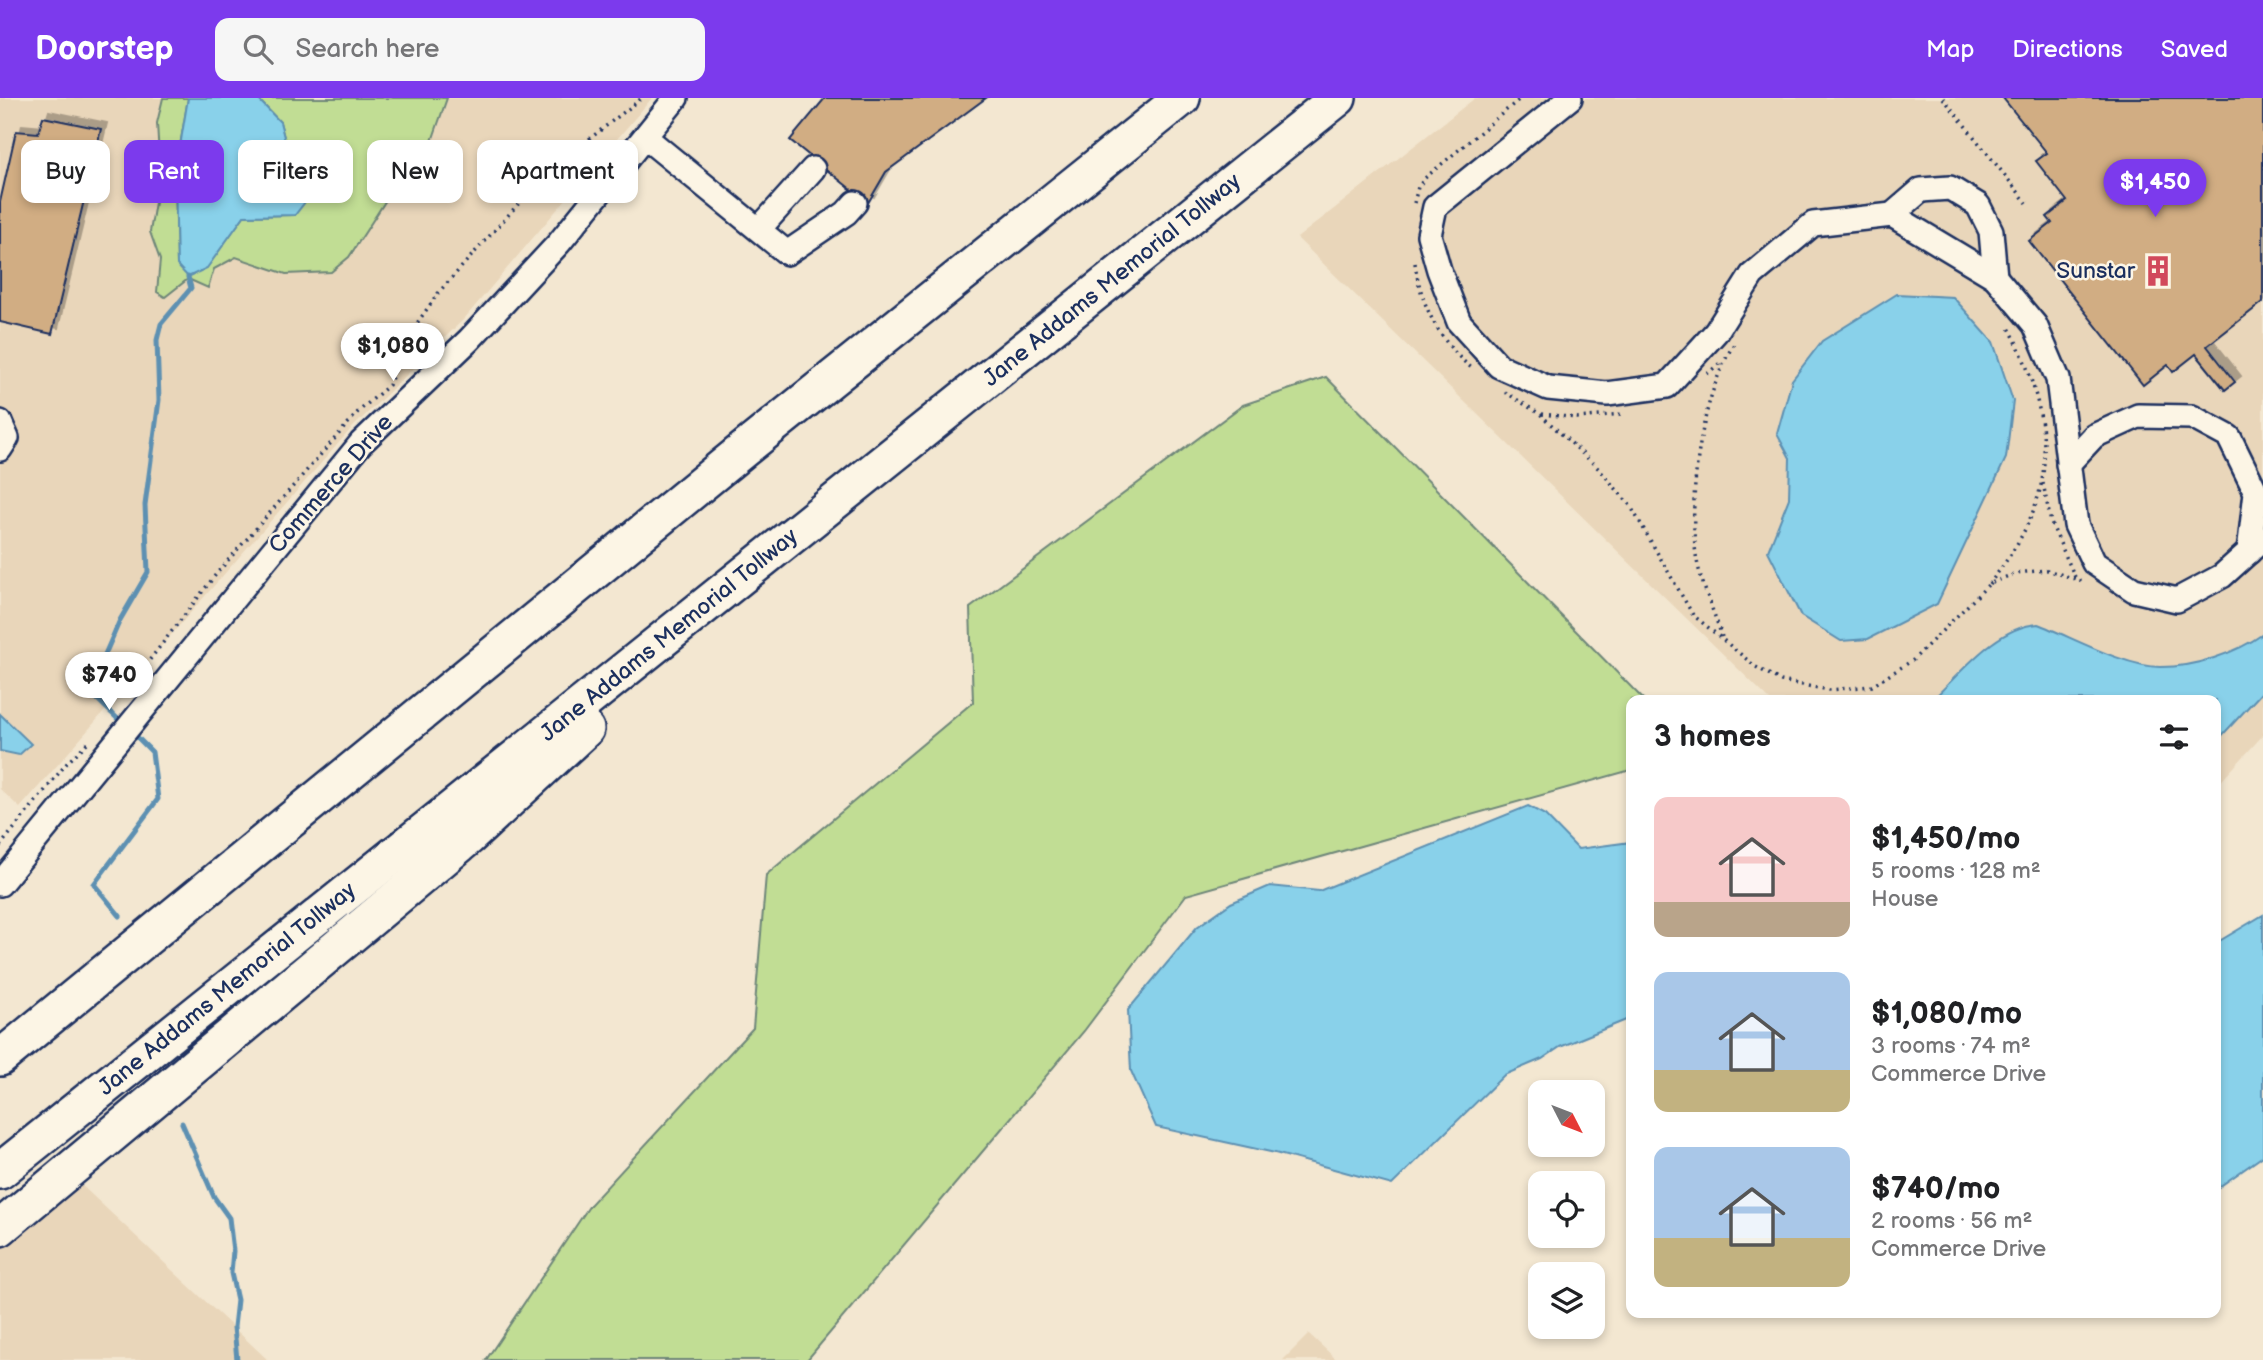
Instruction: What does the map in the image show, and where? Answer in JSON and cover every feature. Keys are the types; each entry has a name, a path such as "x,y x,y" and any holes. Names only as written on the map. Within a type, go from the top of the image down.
{"highway":[{"path":"0,1058 743,450 1182,98"},
{"name":"Jane Addams Memorial Tollway","path":"0,1171 1338,98"},
{"path":"0,1228 469,837 807,525"}],"street":[{"name":"Commerce Drive","path":"0,884 100,744 141,694 361,443 478,330 559,243 676,98"},
{"path":"1570,98 1435,207 1429,235 1459,322 1499,366 1548,388 1607,394 1667,386 1716,332 1752,275 1813,224 1892,215 1921,190 1950,188 1978,205 1991,231 1995,277"},
{"path":"645,137 787,253 846,213 855,203"},
{"path":"759,229 813,169"},
{"path":"1892,215 1995,277 2035,325 2058,379 2068,464 2076,525 2094,563 2134,590 2177,600 2221,576 2256,545 2256,492 2229,437 2192,417 2138,416 2094,436 2068,464"},
{"path":"0,422 7,438 0,449"}],"path":[{"path":"141,694 148,662 217,573 358,412 389,385 408,336 439,292 548,171 642,98"},
{"path":"1411,213 1418,187 1425,178 1521,98"},
{"path":"1943,98 2027,203"},
{"path":"1413,253 1419,291 1439,332 1459,358 1479,373"},
{"path":"1499,389 1540,414 1599,469 1630,505 1693,615 1756,667 1780,681 1829,690 1872,686 1913,660 1989,584 2010,558 2029,521 2042,481 2044,457 2035,393 2024,355 2006,322"},
{"path":"1723,639 1696,556 1695,471 1721,365 1738,337"},
{"path":"1989,584 2016,573 2048,570 2075,577 2086,583"},
{"path":"0,846 67,763 100,744"}],"shaded area":[{"path":"0,98 652,98 616,140 477,140 477,203 563,203 464,319 350,430 20,808 0,789"},
{"path":"1475,98 2263,98 2263,735 2221,781 2221,695 1765,695 1297,238"},
{"path":"77,1181 268,1360 0,1360 0,1242"},
{"path":"1309,1334 1337,1360 1283,1360"}],"green space":[{"path":"163,98 188,98 181,140 158,140 157,123"},
{"path":"257,98 447,98 432,140 367,140 367,203 384,203 349,257 331,272 286,274 236,257 214,269 208,288 188,279 165,297 157,292 160,260 150,232 155,203 176,203 177,264 207,267 244,216 295,215 299,203 353,203 353,140 285,140 280,122"},
{"path":"1326,377 1639,695 1626,695 1626,771 1186,895 1084,1031 807,1360 486,1360 590,1205 753,1028 766,875 973,702 970,608 1243,405"}],"water":[{"path":"188,98 257,98 280,122 285,140 238,140 238,203 304,203 295,215 244,216 207,268 188,277 177,265 176,203 224,203 224,140 181,140"},
{"path":"1897,294 1953,297 1993,342 2013,401 2006,458 1937,604 1868,639 1841,641 1801,616 1768,551 1789,498 1790,458 1777,434 1792,380 1822,341"},
{"path":"2038,624 2115,657 2161,667 2187,665 2214,658 2240,648 2263,634 2263,691 2221,737 2221,695 1937,695 1980,653 2008,633"},
{"path":"0,714 31,744 19,755 0,751"},
{"path":"1528,806 1545,815 1578,849 1626,843 1626,1020 1560,1047 1542,1059 1504,1075 1392,1185 1275,1153 1156,1127 1131,1071 1128,1010 1197,927 1231,903 1270,886 1319,891"},
{"path":"2263,915 2263,1156 2221,1185 2221,940"}],"building":[{"path":"825,98 986,98 886,172 868,203 790,140"},
{"name":"Sunstar","path":"2003,98 2263,98 2263,302 2207,346 2235,382 2225,390 2196,354 2173,372 2168,365 2143,385 2029,241 2052,223 2047,217 2067,201 2036,161 2047,153"},
{"path":"43,117 101,129 98,140 21,140 21,203 83,203 52,334 0,322 0,202 16,131 38,133"}],"waterway":[{"path":"124,725 89,691 120,620 148,572 145,505 159,400 157,340 161,324 191,288 188,277"},
{"path":"120,916 94,884 158,799 152,752 132,732"},
{"path":"182,1123 214,1197 229,1218 233,1251 231,1273 237,1300 234,1327 237,1360"}],"place":[{"name":"Sunstar","path":"2158,271"}]}
